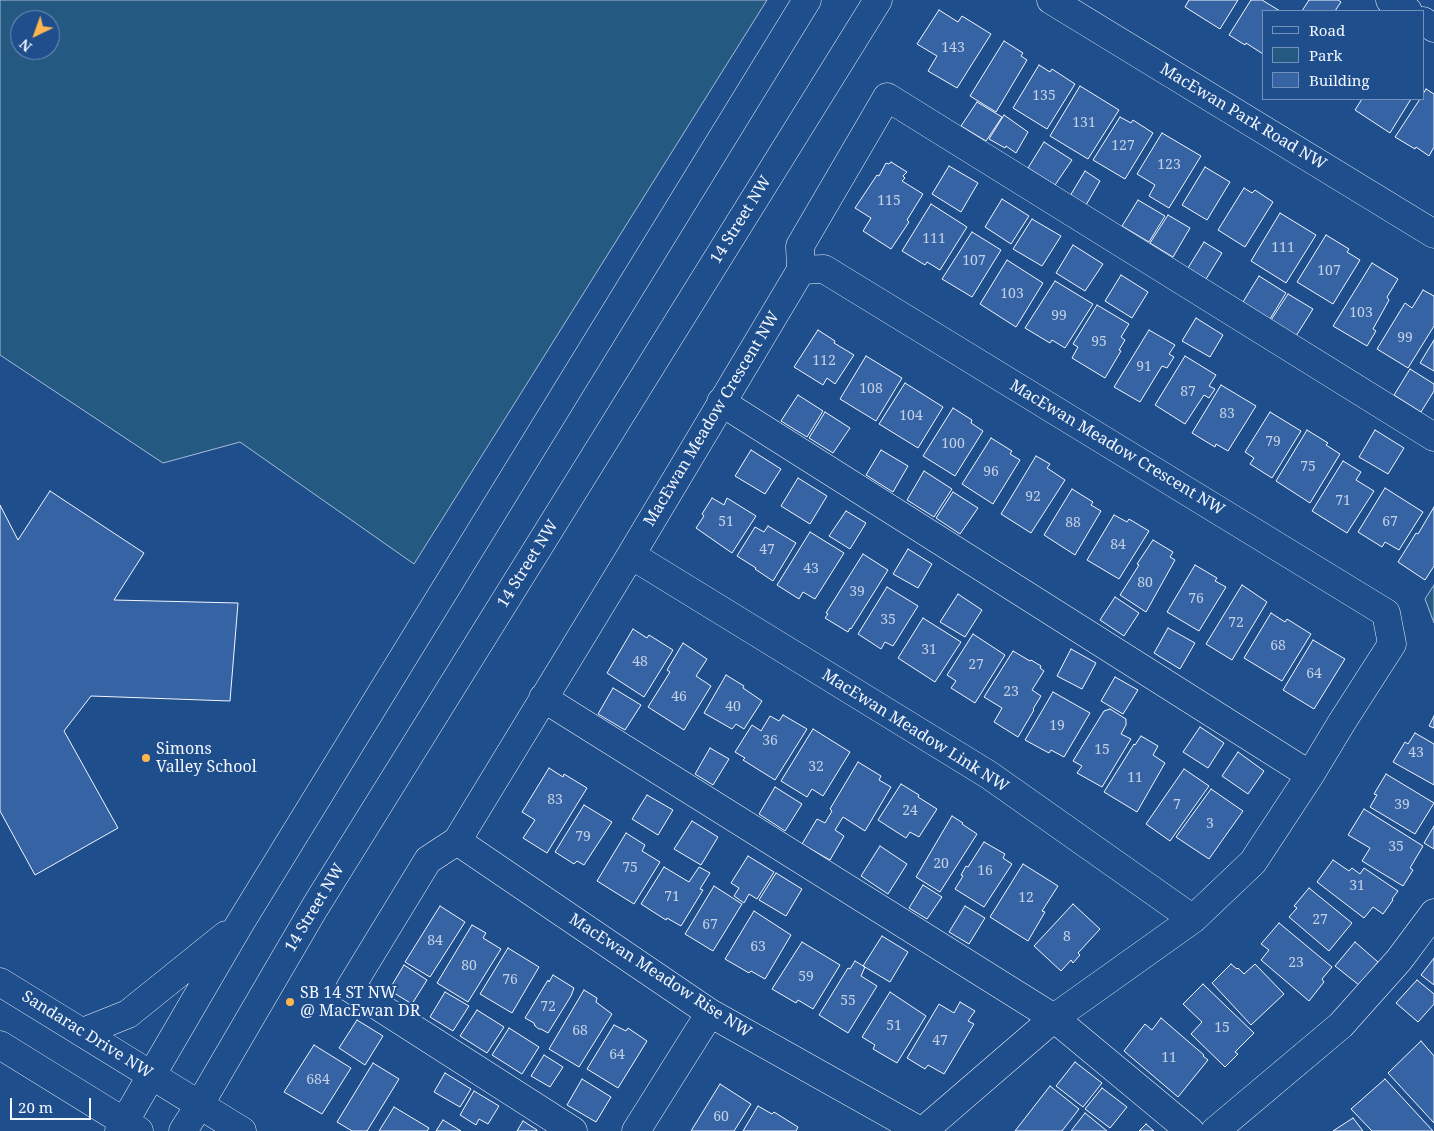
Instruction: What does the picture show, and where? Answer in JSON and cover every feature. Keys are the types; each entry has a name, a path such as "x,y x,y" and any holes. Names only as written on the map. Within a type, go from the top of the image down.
{"street":[{"path":"0,1045 127,1128 152,1076 239,925 807,0"},
{"name":"14 Street NW","path":"183,1131 315,907 878,0"},
{"name":"MacEwan Park Road NW","path":"1051,0 1434,234"},
{"path":"1390,0 1406,10"},
{"path":"800,270 800,246 887,97 1434,437"},
{"name":"MacEwan Meadow Crescent NW","path":"457,841 631,555 800,270 824,269 1386,613 1392,644 1253,862 1192,919 1054,1018 922,1131"},
{"path":"721,402 1310,775"},
{"name":"MacEwan Meadow Link NW","path":"631,555 989,775 1192,919"},
{"path":"543,698 1054,1018 1190,1131"},
{"path":"457,841 428,860 350,988 573,1131"},
{"name":"MacEwan Meadow Rise NW","path":"457,841 710,1013 922,1131"},
{"path":"1215,1131 1341,1025 1399,960 1434,913"},
{"path":"83,1032 128,1014 239,925"},
{"name":"Sandarac Drive NW","path":"0,982 242,1131"},
{"path":"636,1131 710,1013"}],"green space":[{"path":"0,0 767,0 414,564 240,442 163,463 0,355"},
{"path":"1434,585 1434,623 1425,599"}],"building":[{"path":"1189,0 1238,0 1220,29 1185,7"},
{"path":"1251,0 1262,0 1278,10 1262,10 1262,53 1229,35"},
{"path":"1309,0 1338,0 1341,2 1336,10 1303,10"},
{"path":"939,10 958,22 962,16 991,34 957,88 928,71 937,56 917,44"},
{"path":"1004,41 1023,53 1021,56 1027,60 996,112 970,96"},
{"path":"1039,65 1050,72 1052,69 1075,84 1047,129 1013,108"},
{"path":"1080,86 1119,110 1088,159 1050,136"},
{"path":"1426,89 1434,94 1434,147 1429,156 1416,147 1415,149 1395,137 1419,100 1424,100"},
{"path":"1361,100 1410,100 1390,133 1355,110"},
{"path":"977,102 1002,117 986,141 961,126"},
{"path":"1004,115 1028,132 1016,153 1006,146 1005,148 989,139"},
{"path":"1120,117 1131,123 1133,120 1153,133 1125,179 1093,160"},
{"path":"1162,133 1201,156 1169,208 1149,196 1155,185 1137,174"},
{"path":"1044,142 1072,160 1055,185 1028,168"},
{"path":"891,162 907,172 903,176 905,178 902,181 923,194 907,220 909,222 891,249 863,231 871,218 855,208 877,175 879,176 886,163 889,164"},
{"path":"949,166 978,183 961,212 932,194"},
{"path":"1205,167 1230,182 1207,220 1182,205"},
{"path":"1085,171 1100,181 1086,205 1070,196"},
{"path":"1244,188 1252,193 1255,190 1273,202 1245,247 1218,230"},
{"path":"1002,199 1029,216 1011,244 985,227"},
{"path":"1138,200 1165,216 1149,242 1122,226"},
{"path":"931,204 967,227 940,270 927,262 925,265 902,251"},
{"path":"1280,213 1316,235 1286,283 1251,261"},
{"path":"1168,215 1190,228 1173,257 1150,243"},
{"path":"1032,219 1061,236 1042,266 1013,249"},
{"path":"972,232 1001,250 972,297 942,279"},
{"path":"1326,235 1349,249 1347,252 1360,260 1333,304 1297,282"},
{"path":"1204,242 1222,253 1206,279 1188,268"},
{"path":"1073,245 1103,264 1085,291 1056,273"},
{"path":"1007,260 1043,283 1016,327 980,304"},
{"path":"1372,263 1398,279 1387,297 1389,300 1373,329 1376,331 1367,346 1333,326"},
{"path":"1121,275 1148,292 1132,318 1105,301"},
{"path":"1259,276 1286,293 1270,319 1243,302"},
{"path":"1055,281 1093,304 1065,348 1052,340 1050,343 1025,328"},
{"path":"1423,290 1434,296 1434,326 1408,368 1377,349 1405,303 1412,308"},
{"path":"1288,294 1313,309 1296,336 1271,320"},
{"path":"1097,305 1129,324 1121,337 1125,340 1119,350 1121,351 1105,378 1072,358 1078,347 1073,344"},
{"path":"1196,318 1223,335 1210,357 1182,341"},
{"path":"818,330 835,341 834,343 854,355 835,384 827,378 823,385 794,367"},
{"path":"1149,330 1175,345 1169,354 1174,357 1167,368 1162,366 1140,402 1114,387"},
{"path":"1434,340 1434,371 1420,363"},
{"path":"866,356 902,378 876,421 840,399"},
{"path":"1185,356 1216,375 1209,386 1215,389 1209,398 1204,395 1185,424 1155,405"},
{"path":"1410,369 1434,384 1434,391 1421,412 1394,395"},
{"path":"905,383 943,407 918,448 879,424"},
{"path":"1221,385 1256,406 1228,451 1216,444 1215,447 1192,433"},
{"path":"798,395 823,411 807,437 781,421"},
{"path":"953,408 972,420 971,423 983,431 955,476 923,456"},
{"path":"825,412 850,428 833,453 809,438"},
{"path":"1270,412 1301,431 1272,478 1250,464 1254,458 1245,452"},
{"path":"1307,430 1328,443 1326,445 1340,454 1310,503 1276,481"},
{"path":"1375,430 1404,448 1388,474 1359,457"},
{"path":"991,438 1012,451 1010,454 1020,460 993,504 962,484"},
{"path":"751,450 781,469 765,494 735,476"},
{"path":"881,450 908,466 893,492 866,475"},
{"path":"1036,456 1050,464 1047,468 1065,480 1031,533 1001,514"},
{"path":"1343,461 1361,472 1356,480 1374,491 1347,533 1312,511"},
{"path":"924,471 952,489 934,517 907,500"},
{"path":"798,478 827,496 810,524 781,506"},
{"path":"1385,488 1423,512 1399,550 1385,542 1382,547 1358,532"},
{"path":"1072,489 1093,502 1091,505 1101,511 1075,555 1044,535"},
{"path":"50,491 144,553 114,600 238,603 230,701 91,696 64,731 118,828 35,875 0,811 0,505 18,540"},
{"path":"953,492 978,508 960,534 936,518"},
{"path":"712,498 724,505 727,498 756,516 732,553 696,528"},
{"path":"1434,507 1434,566 1425,580 1398,562"},
{"path":"846,511 866,523 850,549 829,536"},
{"path":"1114,515 1127,522 1129,519 1149,531 1119,579 1087,560"},
{"path":"768,526 796,543 773,581 737,556 755,527 764,532"},
{"path":"810,532 844,553 815,599 803,592 799,599 777,585"},
{"path":"1153,540 1173,552 1170,557 1175,560 1146,612 1120,595"},
{"path":"908,549 932,564 918,588 893,574"},
{"path":"863,554 888,570 848,632 825,618 828,614 826,613"},
{"path":"1195,565 1217,578 1215,581 1226,587 1199,631 1167,612"},
{"path":"1242,585 1267,602 1232,660 1206,644"},
{"path":"887,587 918,606 893,646 885,642 881,649 858,634"},
{"path":"958,594 982,610 965,637 940,622"},
{"path":"1115,597 1139,613 1124,636 1100,620"},
{"path":"1271,613 1285,622 1287,619 1311,634 1282,681 1244,658"},
{"path":"923,618 961,642 935,682 898,658"},
{"path":"1168,628 1195,643 1180,669 1154,653"},
{"path":"633,629 647,638 649,635 673,650 644,697 607,673"},
{"path":"973,634 1005,655 975,703 951,688 956,681 947,675"},
{"path":"1313,640 1345,659 1314,709 1283,690"},
{"path":"683,643 707,659 696,676 711,686 684,730 648,707 670,672 667,670"},
{"path":"1071,649 1096,663 1082,689 1057,676"},
{"path":"1013,651 1041,666 1040,668 1044,671 1032,690 1041,696 1018,737 994,722 1002,708 984,697"},
{"path":"726,675 744,686 743,688 762,701 744,729 736,724 732,729 704,713"},
{"path":"1115,677 1138,690 1123,714 1101,701"},
{"path":"613,688 641,705 625,730 598,714"},
{"path":"1053,692 1090,713 1064,757 1051,750 1049,753 1025,740"},
{"path":"1110,709 1126,719 1126,725 1121,734 1131,739 1102,787 1077,773 1082,766 1073,761 1104,711"},
{"path":"783,715 807,729 775,780 743,760 745,758 735,752 752,725 761,731 770,716 779,721"},
{"path":"1434,716 1434,728 1429,726"},
{"path":"1200,727 1224,743 1208,768 1183,752"},
{"path":"813,729 850,752 823,796 812,789 807,797 781,781"},
{"path":"1415,733 1434,744 1434,785 1393,762 1405,742 1408,744"},
{"path":"1141,736 1158,746 1153,755 1165,763 1137,812 1104,792"},
{"path":"710,748 729,759 713,785 695,774"},
{"path":"1238,752 1264,771 1248,794 1222,776"},
{"path":"858,762 881,776 879,780 891,787 865,831 843,817 835,830 844,836 830,860 802,844 817,819 825,823 832,811 830,809"},
{"path":"549,768 563,777 564,774 587,788 547,853 523,838 535,820 522,812"},
{"path":"1184,769 1209,786 1170,841 1146,824"},
{"path":"1386,774 1434,803 1415,834 1370,807 1377,795 1374,794"},
{"path":"901,784 937,809 919,837 910,832 906,838 878,820"},
{"path":"775,787 802,804 785,831 759,814"},
{"path":"1211,789 1243,811 1209,859 1176,837"},
{"path":"647,795 673,810 658,835 632,819"},
{"path":"584,805 612,822 584,865 577,861 574,864 555,852"},
{"path":"1364,809 1423,846 1410,868 1413,870 1403,886 1362,861 1370,848 1348,835"},
{"path":"952,816 977,834 940,892 916,877"},
{"path":"692,821 718,837 701,865 674,849"},
{"path":"1434,826 1434,849 1424,843"},
{"path":"626,833 645,845 642,851 660,862 634,904 597,881"},
{"path":"984,842 1005,854 1003,858 1012,864 984,907 955,889 963,876 961,875 966,866 968,867"},
{"path":"880,846 907,864 888,894 861,876"},
{"path":"748,856 774,872 757,899 749,894 744,903 734,896 739,888 731,883"},
{"path":"1333,860 1349,871 1352,868 1360,874 1364,868 1398,891 1383,914 1373,907 1364,918 1317,882"},
{"path":"1023,864 1058,886 1042,911 1045,912 1028,941 990,917"},
{"path":"664,867 689,882 699,867 710,873 700,889 703,890 681,926 667,918 666,920 641,904"},
{"path":"776,873 802,889 786,916 759,900"},
{"path":"923,885 942,897 927,919 909,908"},
{"path":"714,886 742,904 713,951 685,934"},
{"path":"1309,888 1352,923 1329,951 1289,917 1297,908 1294,906"},
{"path":"1073,904 1100,929 1078,953 1080,955 1073,963 1071,960 1061,971 1034,946"},
{"path":"440,906 465,922 430,977 405,962"},
{"path":"965,906 985,918 969,944 949,932"},
{"path":"754,911 791,935 765,979 751,971 749,973 725,959"},
{"path":"1279,923 1332,967 1322,979 1324,982 1309,1001 1261,960 1269,950 1261,944"},
{"path":"472,925 486,933 483,938 501,949 468,1002 437,983"},
{"path":"882,936 908,952 890,982 863,966"},
{"path":"802,942 840,965 813,1009 798,1000 796,1003 772,989"},
{"path":"1355,942 1378,962 1359,985 1335,966"},
{"path":"508,948 539,967 512,1013 480,994"},
{"path":"1434,958 1434,985 1421,975"},
{"path":"855,961 865,967 861,976 877,986 848,1033 819,1015 848,968 850,969"},
{"path":"1231,964 1244,974 1255,964 1284,994 1251,1025 1212,983"},
{"path":"404,965 427,980 412,1004 389,990"},
{"path":"553,975 574,988 548,1033 539,1029 534,1023 525,1018"},
{"path":"1417,980 1434,994 1434,1004 1418,1022 1396,1003"},
{"path":"1203,984 1254,1033 1235,1052 1238,1054 1225,1067 1191,1034 1202,1022 1183,1004"},
{"path":"584,990 597,998 596,1002 612,1014 579,1067 549,1049"},
{"path":"445,992 469,1006 453,1031 430,1017"},
{"path":"890,992 926,1016 897,1063 873,1049 875,1045 862,1037"},
{"path":"960,1002 975,1011 968,1021 974,1024 944,1074 928,1065 925,1069 907,1058 939,1004 954,1013"},
{"path":"477,1010 504,1027 487,1053 460,1036"},
{"path":"1161,1018 1208,1060 1178,1097 1124,1051 1145,1024 1152,1030"},
{"path":"357,1020 383,1036 365,1065 339,1048"},
{"path":"614,1025 626,1031 628,1028 647,1041 618,1088 587,1069"},
{"path":"509,1028 539,1047 522,1074 492,1055"},
{"path":"1421,1041 1434,1056 1434,1123 1388,1073"},
{"path":"314,1045 351,1068 322,1114 284,1092"},
{"path":"544,1055 563,1067 550,1087 531,1076"},
{"path":"1075,1062 1102,1083 1083,1107 1056,1086"},
{"path":"373,1063 399,1079 367,1131 352,1131 337,1122"},
{"path":"445,1073 471,1089 460,1107 434,1092"},
{"path":"582,1079 611,1097 596,1122 567,1105"},
{"path":"1385,1079 1433,1131 1372,1131 1351,1109"},
{"path":"720,1084 751,1104 734,1131 691,1131"},
{"path":"1050,1086 1079,1109 1062,1131 1015,1131"},
{"path":"1102,1088 1127,1107 1110,1128 1085,1109"},
{"path":"474,1091 499,1106 488,1124 479,1119 476,1125 460,1115"},
{"path":"758,1106 772,1114 774,1112 798,1127 796,1131 743,1131"},
{"path":"394,1107 429,1128 427,1131 379,1131"},
{"path":"1085,1113 1107,1131 1071,1131"},
{"path":"1353,1118 1363,1131 1333,1131"},
{"path":"443,1120 461,1131 436,1131"},
{"path":"523,1121 537,1130 537,1131 517,1131"},
{"path":"1146,1124 1154,1131 1139,1131"}],"place":[{"name":"Simons Valley School","path":"146,758"},
{"name":"SB 14 ST NW @ MacEwan DR","path":"290,1002"}]}
